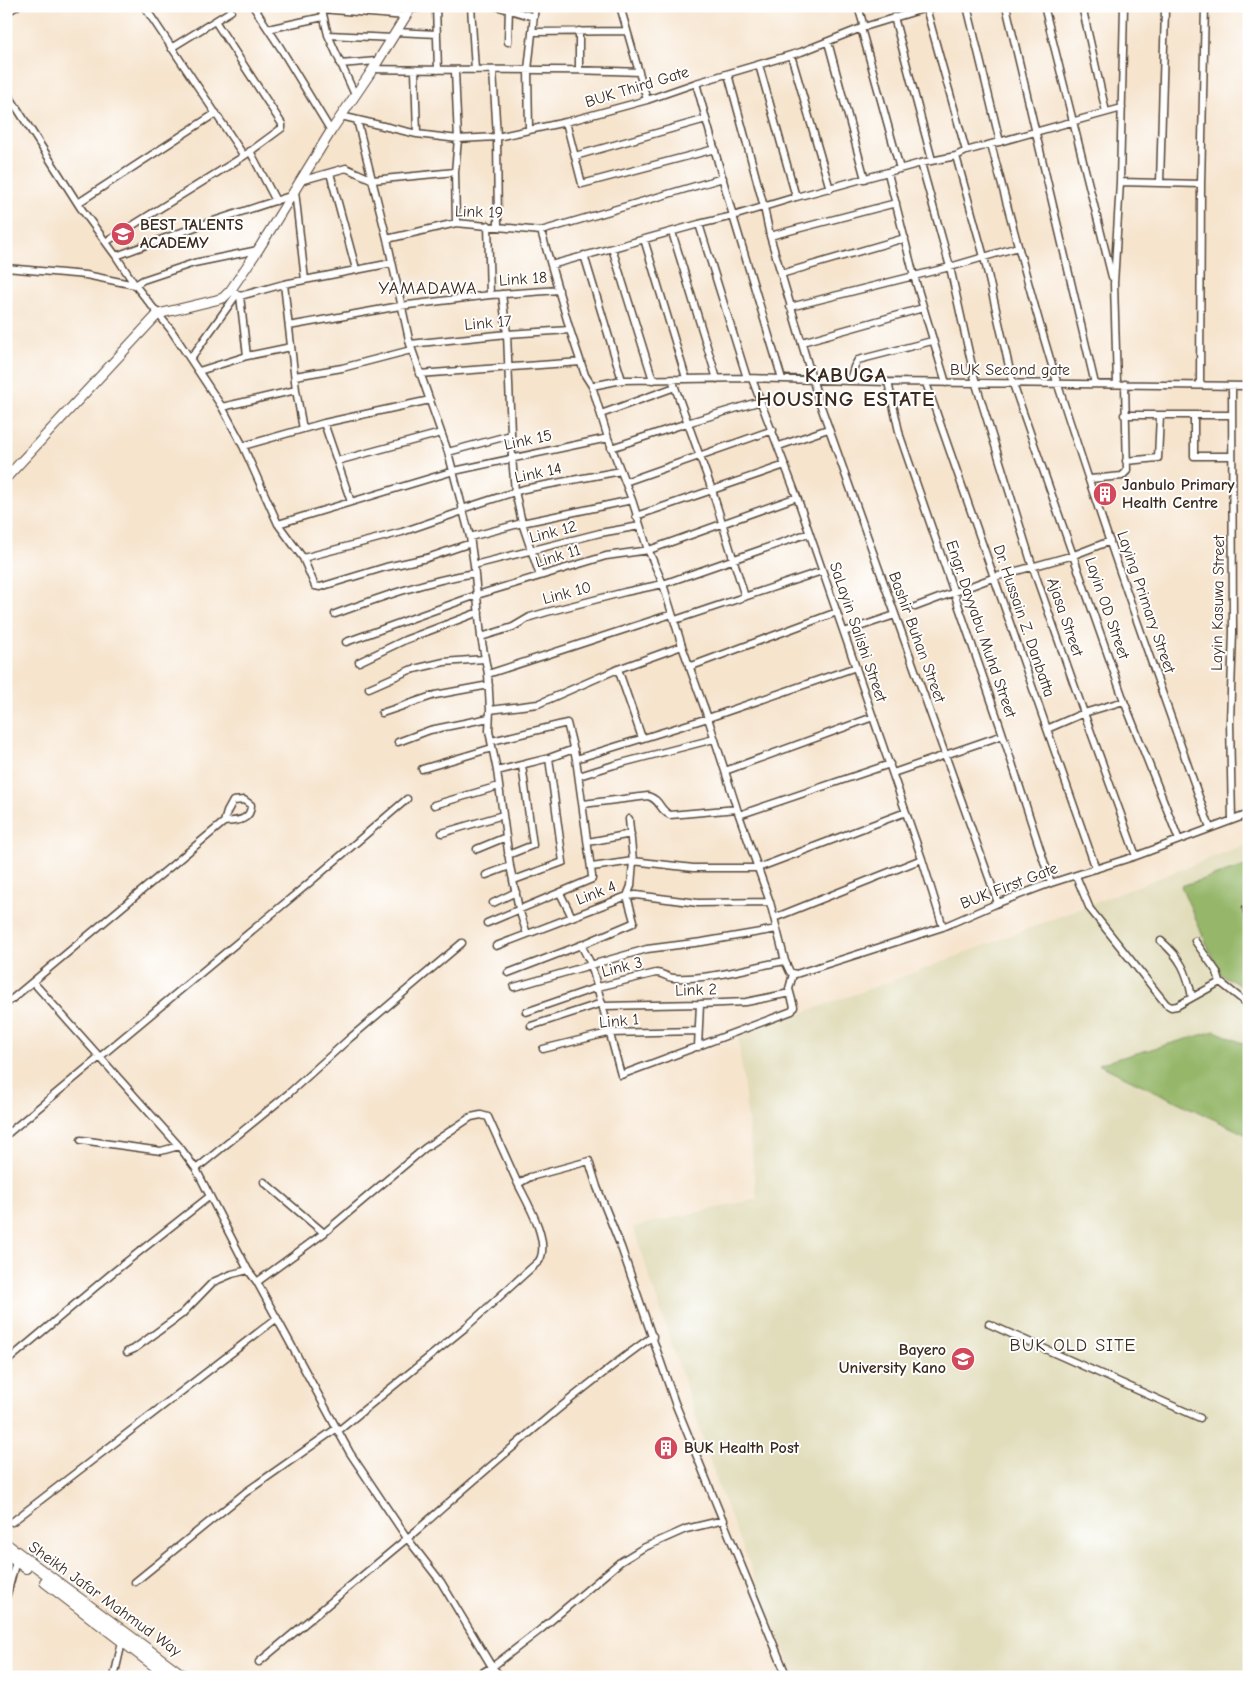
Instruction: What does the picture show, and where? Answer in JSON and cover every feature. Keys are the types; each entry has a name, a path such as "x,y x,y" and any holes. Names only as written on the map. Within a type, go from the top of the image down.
{"main road":[{"name":"Sheikh Jafar Mahmud Way","path":"6,1544 185,1677"},
{"name":"Sheikh Jafar Mahmud Way","path":"6,1554 170,1677"}],"street":[{"path":"6,13 17,6"},
{"path":"253,6 331,131"},
{"path":"355,96 328,35 321,8 410,11 435,6 438,34 438,70"},
{"path":"471,6 475,70"},
{"path":"496,6 509,8 534,17"},
{"path":"529,130 528,70 535,6"},
{"path":"620,6 647,100"},
{"path":"858,6 900,169"},
{"path":"967,6 1000,142"},
{"path":"1006,6 1095,384"},
{"path":"1044,6 1114,284"},
{"path":"1082,6 1106,112"},
{"path":"1090,479 1125,474 1126,471 1124,416 1114,284 1120,182 1124,6"},
{"path":"1160,183 1165,10 1163,6"},
{"path":"1200,385 1201,184 1205,6"},
{"path":"146,7 171,48 244,156"},
{"path":"930,7 966,151"},
{"name":"BUK Third Gate","path":"341,116 417,134 458,139 497,137 566,122 647,100 696,83 791,55 863,27 930,7"},
{"path":"508,42 509,8"},
{"path":"171,48 231,11"},
{"path":"191,358 236,294 258,250 292,193 410,11"},
{"path":"894,17 932,160"},
{"path":"268,29 323,18"},
{"path":"106,242 244,156 283,126 215,21"},
{"path":"579,31 579,70"},
{"path":"532,32 627,31"},
{"path":"328,35 438,34"},
{"path":"828,42 865,179"},
{"path":"791,55 830,189"},
{"path":"340,64 375,65 415,70 639,72"},
{"path":"759,64 796,197"},
{"path":"415,70 417,134"},
{"path":"493,70 497,137 498,226"},
{"path":"455,71 458,139 455,172 456,223"},
{"name":"Bashir Buhan Street","path":"728,74 770,236 812,380 998,903"},
{"path":"696,83 733,216 782,379"},
{"path":"6,91 78,203 135,285 191,358 222,407 243,446 278,524 304,558 315,586 320,587 386,566 427,558 470,540 522,523 632,500"},
{"path":"551,265 932,160 956,156 966,151 1122,108"},
{"path":"78,203 216,113"},
{"path":"575,156 706,119"},
{"path":"357,120 387,239 410,347 454,471 470,540 475,573 480,637 488,674 489,731 498,770 510,866 519,909 527,934"},
{"path":"566,122 581,183 584,184 715,149"},
{"name":"Laying Primary Street","path":"991,144 1018,246 1058,383 1110,541 1210,828"},
{"path":"250,151 276,201"},
{"name":"Layin OD Street","path":"956,156 984,257 1013,384 1124,701 1179,840"},
{"name":"Ajasa Street","path":"921,163 950,267 976,384 1033,568 1136,856"},
{"path":"300,181 346,168 373,180 455,172"},
{"path":"330,173 356,270"},
{"path":"888,173 914,276 946,383"},
{"path":"581,945 591,964 603,1004 619,1075 792,1011 794,1007 789,985 793,974 790,972 785,960 770,902 689,667 663,584 611,448 592,386 585,375 541,231 723,178"},
{"path":"1120,182 1201,184"},
{"path":"116,256 201,225 276,201 292,193"},
{"path":"292,193 305,280"},
{"path":"770,236 896,203"},
{"name":"Link 19","path":"387,239 456,223 541,231"},
{"name":"SaLayin Salishi Street","path":"700,224 750,378 779,446 890,764 944,927"},
{"path":"488,225 490,295"},
{"path":"672,232 717,379"},
{"path":"781,274 905,238"},
{"path":"644,239 686,378"},
{"path":"790,307 950,267 1018,246"},
{"path":"612,248 653,380"},
{"path":"6,268 86,274 135,285 143,280 194,263 258,250"},
{"path":"584,255 622,380"},
{"path":"6,478 158,314 236,294 392,263"},
{"path":"284,284 296,390 303,430"},
{"name":"Link 18","path":"289,326 400,306 490,295 559,290"},
{"path":"236,294 247,356"},
{"path":"502,294 515,491 522,523 540,576"},
{"path":"802,342 923,308"},
{"name":"Link 17","path":"295,376 342,368 410,347 506,334 570,330"},
{"path":"850,380 858,360 932,341"},
{"path":"199,371 247,356 291,348"},
{"path":"419,374 581,362"},
{"name":"BUK Second gate","path":"592,386 622,380 686,378 976,384 1058,383 1249,386"},
{"path":"672,379 712,490 745,597"},
{"name":"Engr. Dayyabu Muhd Street","path":"888,382 889,395 900,436 1003,735 1051,883"},
{"name":"Dr. Hussain Z. Danbatta","path":"926,383 1096,868"},
{"name":"Layin Kasuwa Street","path":"1232,386 1230,722 1232,820"},
{"path":"601,414 675,387"},
{"path":"222,407 296,390"},
{"path":"243,446 324,424 430,400"},
{"path":"611,448 687,422 761,401"},
{"path":"1126,461 1158,458 1160,455 1160,415"},
{"path":"1194,415 1194,456 1232,456"},
{"path":"1124,416 1232,415"},
{"path":"324,424 351,502"},
{"path":"779,446 828,429"},
{"path":"625,482 773,430"},
{"path":"337,461 441,433"},
{"path":"448,452 511,435"},
{"name":"Link 15","path":"278,524 454,471 608,438"},
{"path":"636,516 785,465"},
{"name":"Link 14","path":"304,558 402,532 515,491 621,472"},
{"name":"Link 11","path":"346,642 477,595 606,556 649,550 797,498"},
{"name":"Link 12","path":"474,565 532,552 600,533 640,526"},
{"name":"Link 10","path":"480,637 513,627 530,617 547,612 663,584 809,533"},
{"path":"915,607 995,577 1033,568 1110,541"},
{"path":"488,674 673,617 745,597 822,571"},
{"path":"335,614 438,579 475,573"},
{"path":"359,662 405,640 479,612"},
{"path":"689,667 837,612"},
{"path":"844,632 895,615"},
{"path":"490,710 538,704 618,669 682,646"},
{"path":"369,688 410,670 444,662 484,660"},
{"path":"576,759 708,718 856,667"},
{"path":"618,669 642,738"},
{"path":"382,713 435,695 489,685"},
{"path":"1047,729 1084,713 1124,701"},
{"path":"725,771 873,717"},
{"path":"398,742 430,730 489,718"},
{"path":"576,759 708,718"},
{"path":"422,769 492,744 566,722 579,776 592,867 592,879 486,923"},
{"path":"893,773 1003,735"},
{"path":"579,776 614,764 714,739"},
{"path":"498,770 549,758 574,749"},
{"path":"514,880 563,862 549,758"},
{"path":"583,804 648,796 657,800 665,813 670,816 738,812 890,764"},
{"path":"508,855 533,845 522,765"},
{"path":"434,805 499,786"},
{"path":"6,1135 407,799"},
{"path":"6,1004 224,822 244,820 250,812 251,805 244,800 233,801 226,812 224,822"},
{"path":"592,867 633,861 693,868 758,868 906,812"},
{"path":"442,833 503,814"},
{"name":"BUK First Gate","path":"793,974 944,927 998,903 1051,883 1136,856 1249,814"},
{"path":"508,973 633,923 627,896 631,886 633,861 628,819"},
{"path":"588,842 631,834"},
{"path":"477,849 506,837"},
{"path":"774,918 922,859"},
{"path":"486,875 510,866"},
{"path":"1076,876 1090,909 1166,1004 1171,1007 1177,1006 1220,982"},
{"path":"493,903 516,892"},
{"path":"560,893 572,917"},
{"name":"Link 4","path":"496,946 627,896 636,895 698,903 770,902"},
{"path":"1246,908 1249,920"},
{"path":"514,987 647,949 777,929"},
{"path":"1195,941 1217,972 1220,982 1249,1005"},
{"path":"196,1170 288,1094 462,942"},
{"path":"1161,942 1174,953 1182,965 1192,997"},
{"name":"Link 3","path":"526,1012 598,987 656,973 673,978 695,977 785,960"},
{"path":"33,982 179,1146 196,1170 248,1270 257,1282 338,1430 374,1490 445,1588 492,1667 501,1677"},
{"name":"Link 2","path":"531,1026 603,1004 746,1002 790,993"},
{"path":"698,1047 700,1004"},
{"name":"Link 1","path":"543,1049 608,1033 698,1031"},
{"path":"135,1582 246,1492 338,1430 466,1327 538,1261 543,1253 543,1241 490,1120 485,1115 476,1115 425,1148 324,1233 257,1282"},
{"path":"81,1140 161,1151 179,1146"},
{"path":"518,1184 530,1177 589,1161 675,1403 724,1520 764,1623 788,1677"},
{"path":"264,1182 324,1233"},
{"path":"6,1362 111,1274 210,1196"},
{"path":"127,1352 134,1349 182,1314 213,1282 248,1270"},
{"path":"12,1522 276,1318"},
{"path":"989,1324 1200,1418"},
{"path":"259,1662 530,1432 652,1336"},
{"path":"475,1677 492,1667 540,1630 620,1562 643,1548 686,1528 724,1520"},
{"path":"6,1598 16,1561"},
{"path":"114,1677 122,1642"}],"shaded area":[{"name":"Bayero University Kano","path":"1249,843 1249,1677 795,1677 720,1491 633,1227 757,1199 738,1036 919,971"}],"green space":[{"path":"1249,865 1249,990 1220,974 1181,886"},
{"path":"1215,1031 1249,1046 1249,1136 1098,1064"}],"place":[{"name":"BEST TALENTS ACADEMY","path":"123,234"},
{"name":"Janbulo Primary Health Centre","path":"1105,494"},
{"name":"Bayero University Kano","path":"963,1359"},
{"name":"BUK Health Post","path":"666,1448"}],"district":[{"name":"YAMADAWA","path":"428,288"},
{"name":"KABUGA HOUSING ESTATE","path":"846,387"},
{"name":"BUK OLD SITE","path":"1073,1345"}]}
